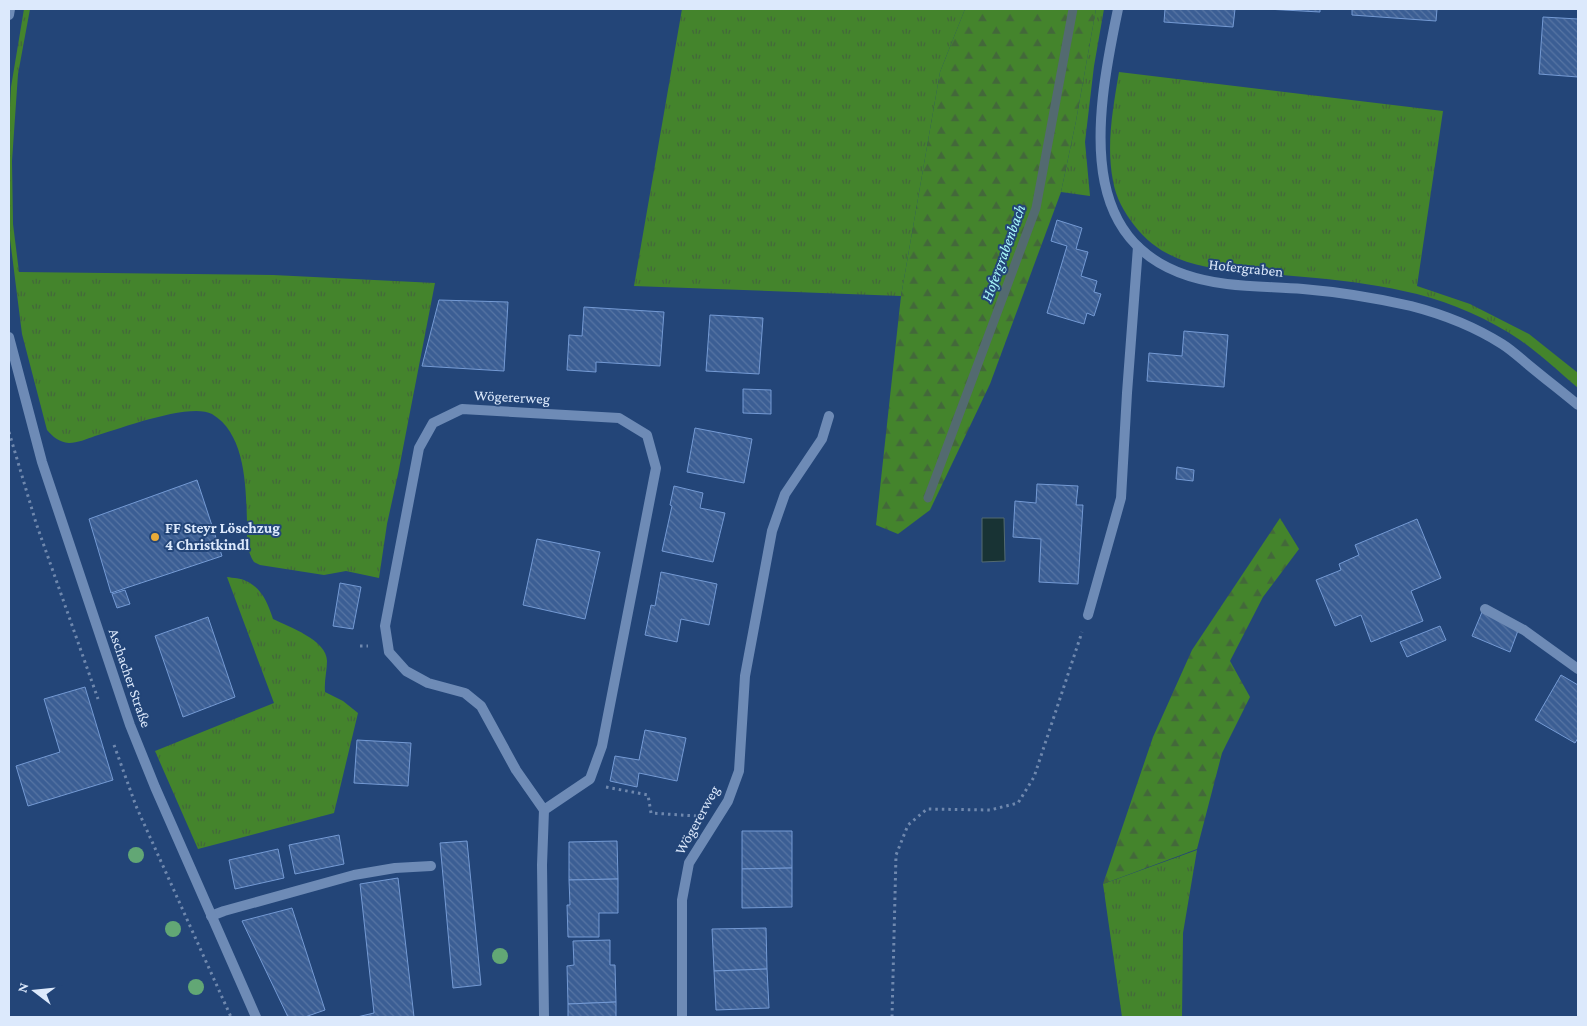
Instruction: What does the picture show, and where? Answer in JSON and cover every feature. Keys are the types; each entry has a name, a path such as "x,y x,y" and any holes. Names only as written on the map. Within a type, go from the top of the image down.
{"street":[{"path":"9,15 10,9"},
{"name":"Hofergraben","path":"1118,9 1102,98 1100,146 1106,194 1122,228 1138,247 1160,264 1188,276 1226,284 1360,296 1412,306 1455,320 1502,344 1578,405"},
{"path":"1088,615 1121,498 1138,247"},
{"name":"Aschacher Straße","path":"9,337 42,462 130,725 256,1017"},
{"name":"Wögererweg","path":"544,810 516,770 481,706 465,693 428,683 406,671 389,652 385,626 419,448 433,423 462,409 619,418 647,435 656,468 602,746 590,779"},
{"name":"Wögererweg","path":"682,1017 682,900 689,863 728,800 739,771 745,676 772,531 785,494 822,439 829,416"},
{"path":"1485,610 1524,630 1578,668"},
{"path":"544,1017 542,865 544,810 590,779"},
{"path":"211,916 354,875 395,868 431,866"}],"path":[{"path":"892,1017 896,855 908,825 927,809 990,810 1018,803 1034,777 1088,615"},
{"path":"590,779 602,786 648,796 651,813 696,816 712,827"}],"green space":[{"path":"24,9 30,9 18,74 12,161 13,224 19,272 273,275 435,283 387,524 379,578 346,571 324,575 260,565 254,562 248,543 244,478 238,448 232,435 223,423 212,414 202,411 188,411 172,414 72,443 59,440 47,430 22,334 9,231 11,87"},
{"path":"682,9 965,9 940,72 901,296 634,286"},
{"path":"965,9 1096,9 1061,192 990,384 930,510 898,534 876,525 901,296 940,72"},
{"path":"1096,9 1104,9 1094,66 1085,142 1090,196 1061,192"},
{"path":"1119,72 1443,111 1417,286 1470,304 1529,334 1578,373 1578,388 1535,351 1508,332 1470,312 1444,302 1417,294 1367,284 1200,265 1171,256 1158,248 1145,238 1130,220 1114,187 1110,140"},
{"path":"1280,518 1299,549 1263,597 1230,661 1250,697 1222,753 1197,849 1103,884 1153,737 1192,650"},
{"path":"227,577 242,579 252,584 264,597 273,619 306,635 321,647 327,661 325,692 343,701 358,713 334,813 198,849 155,751 274,703"},
{"path":"1197,850 1183,933 1182,1017 1122,1017 1103,884"}],"shaded area":[{"path":"982,518 1004,518 1005,561 982,562"}],"building":[{"path":"1165,9 1235,9 1233,27 1164,22"},
{"path":"1266,9 1320,9 1320,12"},
{"path":"1352,9 1437,9 1436,21 1352,15"},
{"path":"1543,17 1578,19 1578,77 1539,74"},
{"path":"1057,220 1082,228 1076,249 1088,252 1081,276 1097,281 1094,292 1101,294 1094,316 1087,313 1084,324 1047,313 1067,246 1051,241"},
{"path":"439,300 508,302 504,371 422,366"},
{"path":"584,307 664,312 660,366 596,362 596,372 567,370 569,335 582,336"},
{"path":"710,315 763,318 759,374 706,371"},
{"path":"1184,331 1228,335 1224,387 1147,381 1149,353 1182,356"},
{"path":"743,389 771,390 771,414 743,413"},
{"path":"695,428 752,439 744,483 687,472"},
{"path":"1177,467 1194,470 1193,481 1176,479"},
{"name":"FF Steyr Löschzug 4 Christkindl","path":"197,480 222,556 111,593 89,519"},
{"path":"1037,484 1078,486 1076,505 1083,505 1078,584 1039,582 1041,539 1013,537 1015,501 1036,503"},
{"path":"674,486 703,493 700,508 725,513 713,562 662,551 672,506 670,505"},
{"path":"1417,519 1441,578 1411,591 1423,621 1371,642 1361,615 1335,626 1316,580 1341,570 1339,564 1359,555 1355,545"},
{"path":"537,539 600,552 585,619 523,605"},
{"path":"661,572 717,584 709,625 681,619 677,642 645,635 651,605 655,606"},
{"path":"340,583 361,587 353,629 333,626"},
{"path":"125,590 130,604 117,608 112,594"},
{"path":"1482,612 1519,628 1510,652 1472,636"},
{"path":"208,617 235,697 183,717 155,636"},
{"path":"1440,626 1446,640 1407,657 1400,642"},
{"path":"1561,675 1578,685 1578,738 1575,743 1535,720"},
{"path":"85,687 113,780 28,806 16,766 60,752 44,699"},
{"path":"645,730 686,738 677,781 639,773 637,787 610,781 615,756 639,760"},
{"path":"357,740 411,743 408,786 354,783"},
{"path":"742,831 792,831 792,868 742,869"},
{"path":"339,835 344,864 295,874 289,845"},
{"path":"467,841 481,985 453,988 440,843"},
{"path":"617,841 618,879 569,880 569,842"},
{"path":"278,849 284,878 235,889 229,860"},
{"path":"792,868 792,907 742,908 742,869"},
{"path":"398,878 414,1017 357,1017 374,1013 360,884"},
{"path":"618,879 618,913 599,913 599,937 568,937 567,905 570,905 569,880"},
{"path":"292,908 325,1010 305,1017 288,1017 242,921"},
{"path":"766,928 767,969 714,971 712,929"},
{"path":"610,940 610,965 615,965 616,1002 568,1004 567,966 574,965 573,941"},
{"path":"767,969 769,1008 716,1010 714,971"},
{"path":"616,1002 616,1017 568,1017 568,1004"}],"waterway":[{"name":"Hofergrabenbach","path":"928,498 1036,208 1073,9"}],"place":[{"name":"FF Steyr Löschzug 4 Christkindl","path":"155,537"}]}
